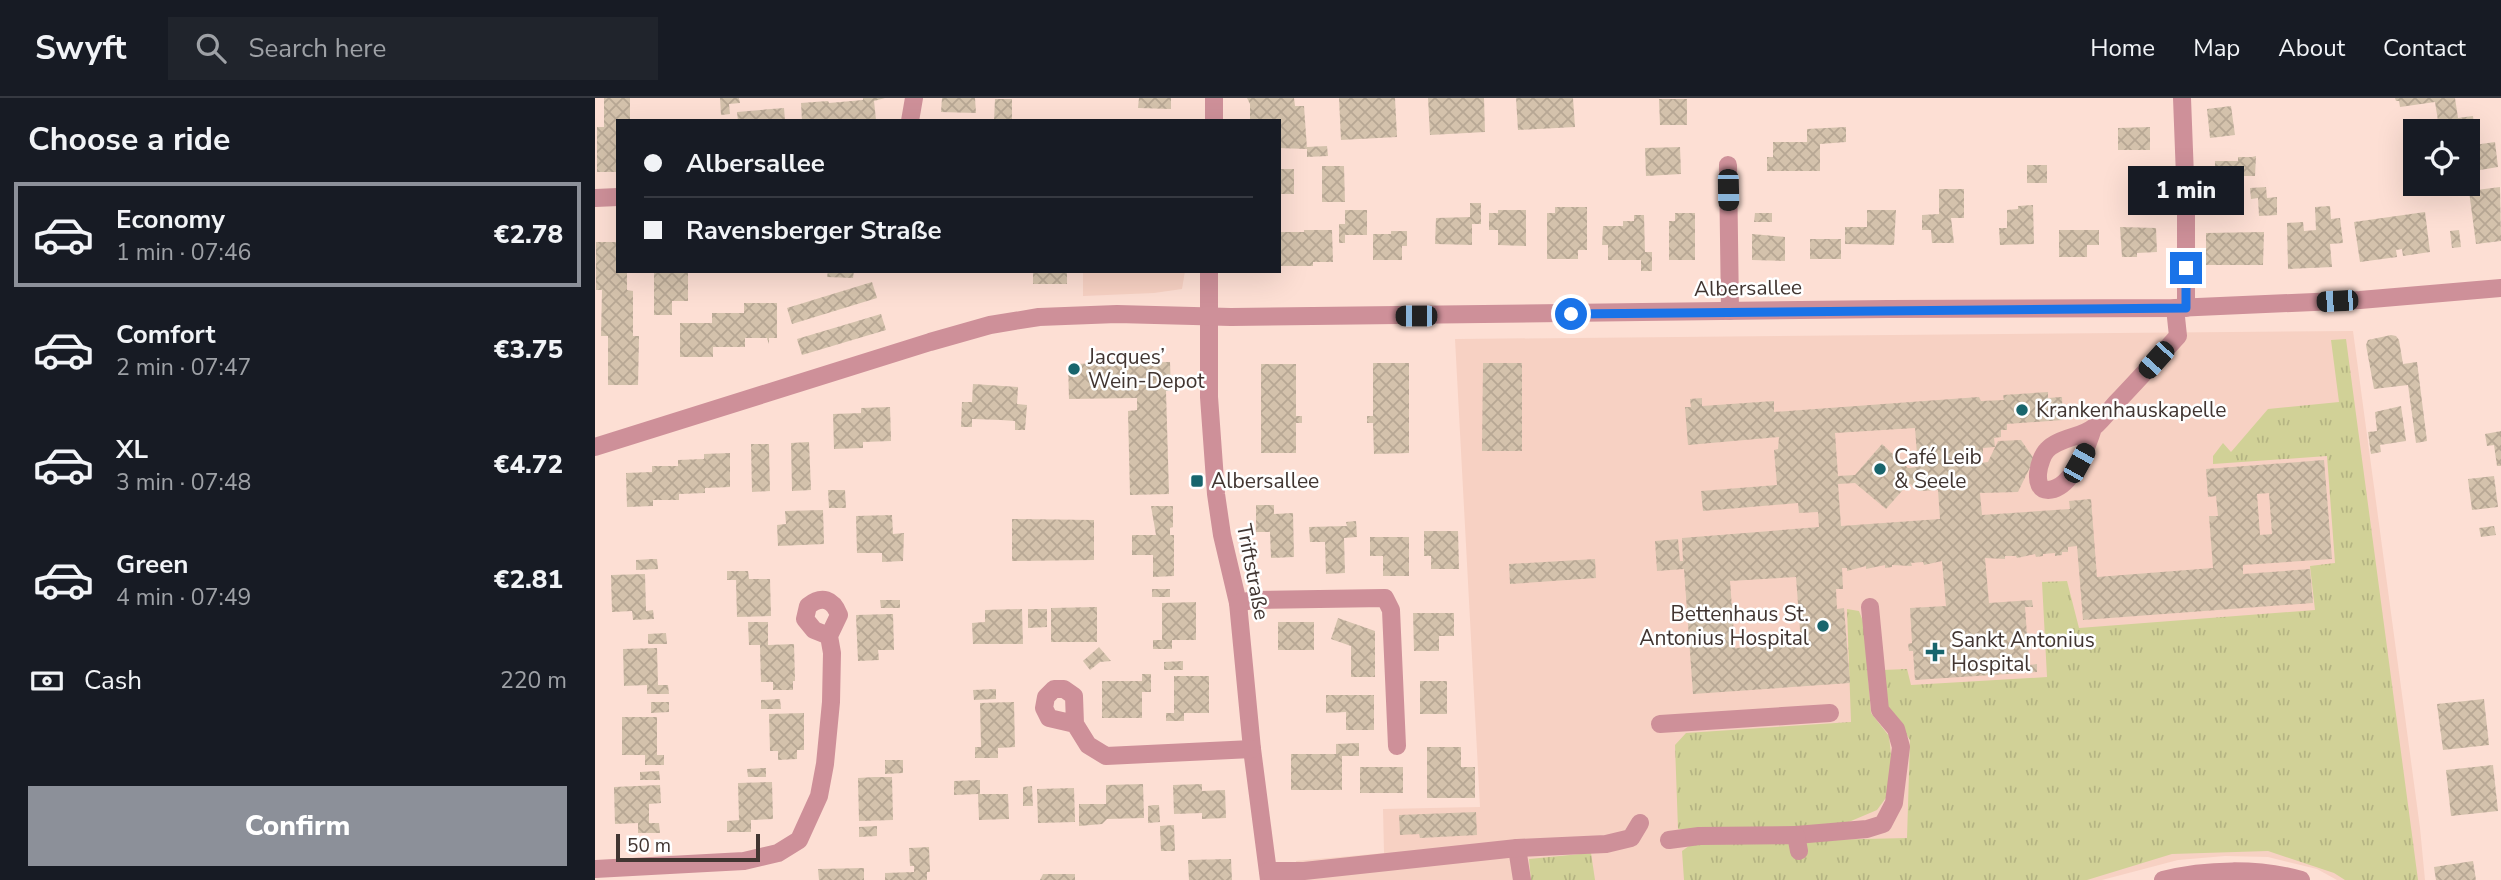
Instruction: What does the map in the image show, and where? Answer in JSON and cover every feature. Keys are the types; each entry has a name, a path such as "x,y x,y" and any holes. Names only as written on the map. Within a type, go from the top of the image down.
{"street":[{"path":"910,119 914,98"},
{"path":"1214,98 1214,119"},
{"path":"2093,428 2178,336 2186,203 2182,98"},
{"path":"1728,165 1730,311"},
{"path":"595,198 616,197"},
{"name":"Triftstraße","path":"1209,273 1209,397 1216,494 1222,535 1238,603 1268,875"},
{"name":"Albersallee","path":"595,447 990,326 1039,317 1117,314 1208,316 2181,308 2360,300 2501,288"},
{"path":"1238,603 1253,600 1385,598 1391,610 1397,746"},
{"path":"1669,839 1699,836 1798,843 1883,824 1894,803 1901,747 1896,729 1880,710 1870,607"},
{"path":"595,869 744,861 778,853 799,839 819,796 825,764 831,702 832,653 829,636"},
{"path":"1660,724 1830,713"},
{"path":"1075,724 1088,744 1106,756 1252,749"},
{"path":"1268,875 1517,848 1606,844 1631,838 1640,823"},
{"path":"1517,848 1522,880"},
{"path":"2163,880 2236,870 2301,880"}],"shaded area":[{"path":"1083,273 1185,273 1182,289 1083,296"},
{"name":"Sankt Antonius Hospital","path":"2353,331 2425,880 2337,880 2317,869 2268,857 2225,856 2178,860 2102,880 1299,880 1296,861 1384,853 1383,809 1480,807 1455,339"}],"green space":[{"path":"2346,339 2418,880 2345,880 2334,873 2268,851 2172,854 2087,880 1684,880 1682,851 1693,843 1907,838 1910,740 1886,705 1882,670 1907,669 1911,685 2047,677 2042,582 2067,581 2079,628 2315,610 2310,566 2335,563 2327,456 2213,464 2213,456 2223,443 2231,452 2268,409 2339,402 2331,340"},
{"path":"1847,609 1859,611 1864,624 1871,713 1889,736 1893,773 1891,791 1877,810 1844,824 1797,830 1678,829 1675,745 1686,733 1851,722"},
{"path":"1591,853 1595,880 1531,880 1529,859"}],"building":[{"path":"604,98 630,98 630,119 616,119 616,172 597,172 597,127 604,127"},
{"path":"720,98 739,98 740,103 729,104 730,114 721,115"},
{"path":"885,98 874,101 876,119 802,119 801,103"},
{"path":"942,98 975,98 976,113 941,112"},
{"path":"1139,98 1171,98 1171,109 1138,108"},
{"path":"1247,98 1294,98 1295,106 1304,106 1307,149 1281,148 1281,119 1250,119 1250,104"},
{"path":"1339,98 1395,98 1397,137 1341,140"},
{"path":"1428,98 1484,98 1485,132 1430,135"},
{"path":"1516,98 1573,98 1575,127 1518,130"},
{"path":"2395,98 2455,98 2458,118 2473,116 2473,119 2438,119 2435,102 2400,107 2399,101"},
{"path":"995,99 1012,99 1012,119 994,119"},
{"path":"1659,99 1687,99 1687,125 1660,125"},
{"path":"2231,106 2235,135 2210,138 2207,109"},
{"path":"784,108 785,119 738,119 737,112"},
{"path":"1846,127 1846,142 1820,144 1820,171 1767,171 1767,157 1773,157 1773,142 1807,142 1807,129"},
{"path":"2150,127 2150,150 2118,150 2118,128"},
{"path":"2495,142 2498,167 2480,170 2480,144"},
{"path":"1327,146 1328,156 1307,157 1307,147"},
{"path":"1680,147 1681,174 1646,176 1645,148"},
{"path":"2256,156 2255,176 2239,176 2239,187 2215,187 2215,161 2238,161 2238,157"},
{"path":"2027,165 2047,165 2047,183 2027,183"},
{"path":"1322,166 1344,166 1345,202 1322,202"},
{"path":"1281,169 1294,169 1294,194 1281,194"},
{"path":"2266,187 2267,198 2277,197 2277,215 2259,216 2258,198 2251,199 2250,188"},
{"path":"2500,187 2501,241 2476,244 2470,196 2480,196 2480,190"},
{"path":"1939,189 1964,189 1964,218 1951,218 1954,243 1932,243 1931,230 1922,230 1922,215 1939,214"},
{"path":"2156,195 2156,214 2139,215 2138,196"},
{"path":"1470,203 1481,203 1481,224 1472,224 1472,245 1435,244 1436,218 1470,217"},
{"path":"2033,205 2034,244 2000,245 1999,228 2007,228 2007,210"},
{"path":"2330,206 2331,219 2340,218 2343,243 2330,244 2332,267 2288,269 2287,223 2303,222 2304,231 2316,230 2315,207"},
{"path":"1555,207 1587,207 1587,250 1578,250 1578,259 1547,259 1547,213 1555,213"},
{"path":"1345,210 1367,210 1367,235 1345,235 1345,243 1339,243 1339,224 1345,224"},
{"path":"1498,210 1526,210 1526,246 1498,245 1498,230 1489,230 1489,213 1498,213"},
{"path":"1867,210 1896,210 1894,245 1845,244 1845,227 1867,227"},
{"path":"2425,212 2430,252 2403,256 2402,249 2396,250 2397,257 2360,262 2354,222"},
{"path":"1675,213 1695,213 1695,260 1669,260 1669,221 1675,221"},
{"path":"1755,213 1772,213 1772,222 1754,222"},
{"path":"1634,215 1644,215 1645,252 1652,252 1652,271 1641,271 1641,260 1608,260 1608,245 1602,245 1603,226 1623,226 1623,221 1634,221"},
{"path":"2120,227 2156,228 2157,252 2137,253 2137,257 2122,257"},
{"path":"1332,230 1333,262 1313,262 1313,266 1281,266 1281,232"},
{"path":"2059,230 2099,230 2099,245 2087,245 2087,257 2059,257"},
{"path":"2459,230 2461,247 2452,248 2450,231"},
{"path":"1391,231 1407,231 1407,246 1402,246 1402,260 1373,260 1373,234 1391,234"},
{"path":"2264,232 2263,265 2206,265 2206,233"},
{"path":"1752,234 1785,237 1785,261 1752,260"},
{"path":"1810,239 1841,239 1841,259 1810,259"},
{"path":"596,242 616,242 616,273 627,273 627,290 633,291 633,336 639,336 638,385 608,385 608,336 601,336 602,290 596,290"},
{"path":"654,273 688,273 688,301 672,301 672,315 654,315"},
{"path":"828,273 854,273 853,278 827,277"},
{"path":"1033,273 1067,273 1067,284 1033,284"},
{"path":"872,282 877,298 792,324 787,308"},
{"path":"744,303 777,303 777,338 769,338 769,344 767,338 745,338 745,347 713,347 713,357 680,357 680,323 712,323 712,313 744,313"},
{"path":"881,314 886,330 802,355 797,339"},
{"path":"2391,335 2399,340 2403,364 2417,362 2427,441 2416,443 2408,385 2374,389 2366,345 2368,340"},
{"path":"1170,362 1171,390 1166,391 1169,494 1130,495 1128,411 1137,410 1137,398 1069,399 1068,364"},
{"path":"1373,363 1409,363 1409,453 1374,454 1373,423 1367,423 1367,416 1373,416"},
{"path":"1483,363 1522,363 1522,451 1482,451"},
{"path":"1261,364 1296,364 1296,416 1302,416 1302,423 1296,423 1296,453 1261,453"},
{"path":"973,384 1018,387 1017,404 1027,405 1025,430 1015,430 1015,421 1001,420 972,419 972,427 961,427 962,402 972,402"},
{"path":"2048,392 2048,398 2062,397 2063,420 2007,424 2007,430 2001,430 2001,437 1994,438 1995,447 1983,448 1983,454 1978,455 1978,463 1988,462 1998,441 2021,440 2034,459 2018,492 1980,493 1982,515 2070,509 2069,501 2091,499 2097,577 2213,568 2209,516 2218,516 2216,496 2208,497 2206,469 2324,460 2332,559 2243,565 2243,574 2310,569 2313,603 2083,620 2077,546 2068,547 2068,552 2055,556 2055,553 2036,557 2035,554 2017,558 2005,556 2005,559 1985,558 1989,603 2032,600 2033,607 2025,607 2027,635 2031,635 2032,643 2028,643 2029,665 2037,664 2037,672 1915,680 1913,651 1909,651 1908,644 1912,643 1910,608 1946,606 1942,561 1924,565 1923,562 1911,563 1912,566 1892,565 1885,568 1885,565 1866,569 1866,566 1847,571 1847,568 1842,568 1843,589 1836,589 1837,609 1844,608 1850,683 1693,694 1684,569 1657,571 1655,541 1678,539 1680,561 1683,561 1682,538 1819,527 1818,512 1799,513 1798,503 1703,511 1701,491 1777,485 1774,450 1778,449 1779,437 1688,445 1685,407 1691,407 1690,399 1702,398 1702,406 1774,401 1774,412 1979,397 1981,401 2004,400 2003,395","holes":["1915,428 1918,467 1908,468 1882,444 1855,475 1838,476 1835,433","1855,483 1886,509 1909,483 1919,491 1938,490 1940,519 1841,526 1838,484","2269,493 2272,534 2260,535 2257,494","1796,577 1801,644 1735,648 1730,581"]},
{"path":"2401,406 2406,441 2380,445 2381,452 2371,454 2368,432 2377,431 2375,412"},
{"path":"890,407 891,441 863,442 863,448 834,449 833,414 861,413 861,408"},
{"path":"2501,431 2501,466 2497,466 2494,445 2487,446 2485,434"},
{"path":"809,442 811,490 792,491 791,443"},
{"path":"751,444 769,444 770,491 752,492"},
{"path":"730,453 730,487 705,488 705,493 679,494 679,500 653,500 653,506 627,507 626,473 652,472 652,466 678,466 678,460 704,459 704,454"},
{"path":"2494,476 2498,507 2472,510 2468,479"},
{"path":"828,490 845,490 846,508 829,508"},
{"path":"1256,505 1274,505 1274,514 1293,513 1294,557 1271,558 1270,532 1256,532"},
{"path":"1151,506 1173,506 1173,527 1170,528 1170,535 1174,535 1174,576 1153,577 1153,555 1132,555 1132,535 1156,535"},
{"path":"823,510 824,544 778,546 777,525 786,524 785,511"},
{"path":"892,515 893,534 904,533 903,561 882,562 882,553 857,553 856,516"},
{"path":"1012,519 1094,520 1094,560 1012,561"},
{"path":"1356,521 1357,537 1344,538 1345,573 1326,574 1325,542 1310,542 1309,527 1347,526 1346,522"},
{"path":"2494,526 2496,535 2481,537 2479,528"},
{"path":"1424,531 1458,531 1459,569 1431,569 1431,556 1424,556"},
{"path":"1370,537 1409,537 1409,576 1383,576 1383,556 1370,556"},
{"path":"657,559 658,569 636,570 636,560"},
{"path":"1595,559 1596,578 1510,584 1509,564"},
{"path":"727,571 748,571 749,579 770,579 771,616 737,617 736,580 727,580"},
{"path":"645,574 646,611 653,610 654,619 633,620 632,611 612,612 611,575"},
{"path":"1152,589 1170,589 1170,597 1152,597"},
{"path":"880,600 900,600 900,608 881,608"},
{"path":"1196,602 1196,640 1172,640 1172,649 1153,649 1153,640 1162,640 1162,603"},
{"path":"1097,607 1097,642 1051,642 1051,608"},
{"path":"1022,609 1023,644 973,644 972,623 985,622 985,610"},
{"path":"1028,609 1047,609 1047,627 1028,628"},
{"path":"1413,613 1454,613 1454,636 1439,636 1439,651 1414,651"},
{"path":"893,614 894,650 878,650 879,660 858,661 856,615"},
{"path":"1338,618 1375,631 1375,677 1351,677 1351,646 1331,639"},
{"path":"748,622 768,622 768,645 794,644 793,690 773,690 773,682 761,682 760,645 749,645"},
{"path":"1278,622 1314,622 1314,650 1278,650"},
{"path":"666,633 667,644 648,644 648,634"},
{"path":"1099,647 1111,661 1100,662 1090,670 1083,661"},
{"path":"657,648 658,685 668,685 669,694 647,694 647,685 624,686 623,649"},
{"path":"1183,661 1183,670 1164,670 1164,662"},
{"path":"1142,674 1151,674 1151,692 1142,692 1142,718 1102,718 1102,681 1142,681"},
{"path":"1174,676 1209,676 1209,713 1184,713 1184,721 1166,721 1166,713 1174,713"},
{"path":"1420,681 1447,681 1447,714 1420,714"},
{"path":"996,689 996,699 974,700 973,690"},
{"path":"1326,695 1374,695 1374,730 1346,730 1346,712 1326,713"},
{"path":"780,699 781,709 761,709 761,700"},
{"path":"2484,699 2489,745 2443,750 2437,704"},
{"path":"651,702 669,702 669,712 651,713"},
{"path":"1014,702 1015,747 998,748 998,758 975,758 975,747 981,747 980,703"},
{"path":"804,713 804,750 797,750 797,759 778,760 778,751 770,751 769,714"},
{"path":"622,717 657,717 657,755 664,755 664,765 645,765 645,755 622,755"},
{"path":"1359,743 1359,756 1342,756 1342,790 1291,790 1291,754 1336,754 1336,744"},
{"path":"1427,747 1461,747 1461,767 1475,767 1475,798 1427,798"},
{"path":"885,760 903,760 903,773 885,774"},
{"path":"2493,765 2498,811 2451,816 2446,770"},
{"path":"1360,767 1403,767 1403,793 1360,793"},
{"path":"766,768 766,777 748,777 747,769"},
{"path":"659,771 660,780 640,780 640,772"},
{"path":"892,777 893,820 859,821 858,778"},
{"path":"980,780 980,794 1008,794 1009,819 979,820 978,794 954,795 954,781"},
{"path":"772,782 773,819 751,820 751,832 727,832 727,821 739,820 738,783"},
{"path":"1143,784 1144,818 1107,819 1102,824 1079,826 1079,804 1106,804 1106,785"},
{"path":"1202,784 1202,791 1225,790 1226,818 1202,819 1202,813 1174,814 1173,785"},
{"path":"660,785 661,803 649,804 649,823 659,823 660,833 638,833 638,823 615,824 614,787"},
{"path":"1032,786 1033,806 1023,806 1023,787"},
{"path":"1074,788 1075,822 1038,823 1037,789"},
{"path":"1159,805 1160,822 1148,823 1148,806"},
{"path":"1476,812 1477,835 1420,838 1419,834 1400,835 1399,815"},
{"path":"1174,825 1175,851 1161,851 1160,826"},
{"path":"877,826 877,836 859,837 859,827"},
{"path":"929,847 930,872 927,872 927,880 885,880 885,873 914,872 914,866 910,866 909,848"},
{"path":"1231,859 1232,880 1189,880 1188,860"},
{"path":"2473,861 2476,880 2436,880 2434,867"},
{"path":"864,868 864,880 819,880 818,869"},
{"path":"1043,874 1075,874 1075,880 1040,880"}],"place":[{"name":"Jacques’ Wein-Depot","path":"1074,369"},
{"name":"Krankenhauskapelle","path":"2022,410"},
{"name":"Café Leib & Seele","path":"1880,469"},
{"name":"Albersallee","path":"1197,481"},
{"name":"Bettenhaus St. Antonius Hospital","path":"1823,626"},
{"name":"Sankt Antonius Hospital","path":"1935,652"}],"route":[{"path":"1571,314 2186,308 2186,268"}]}
